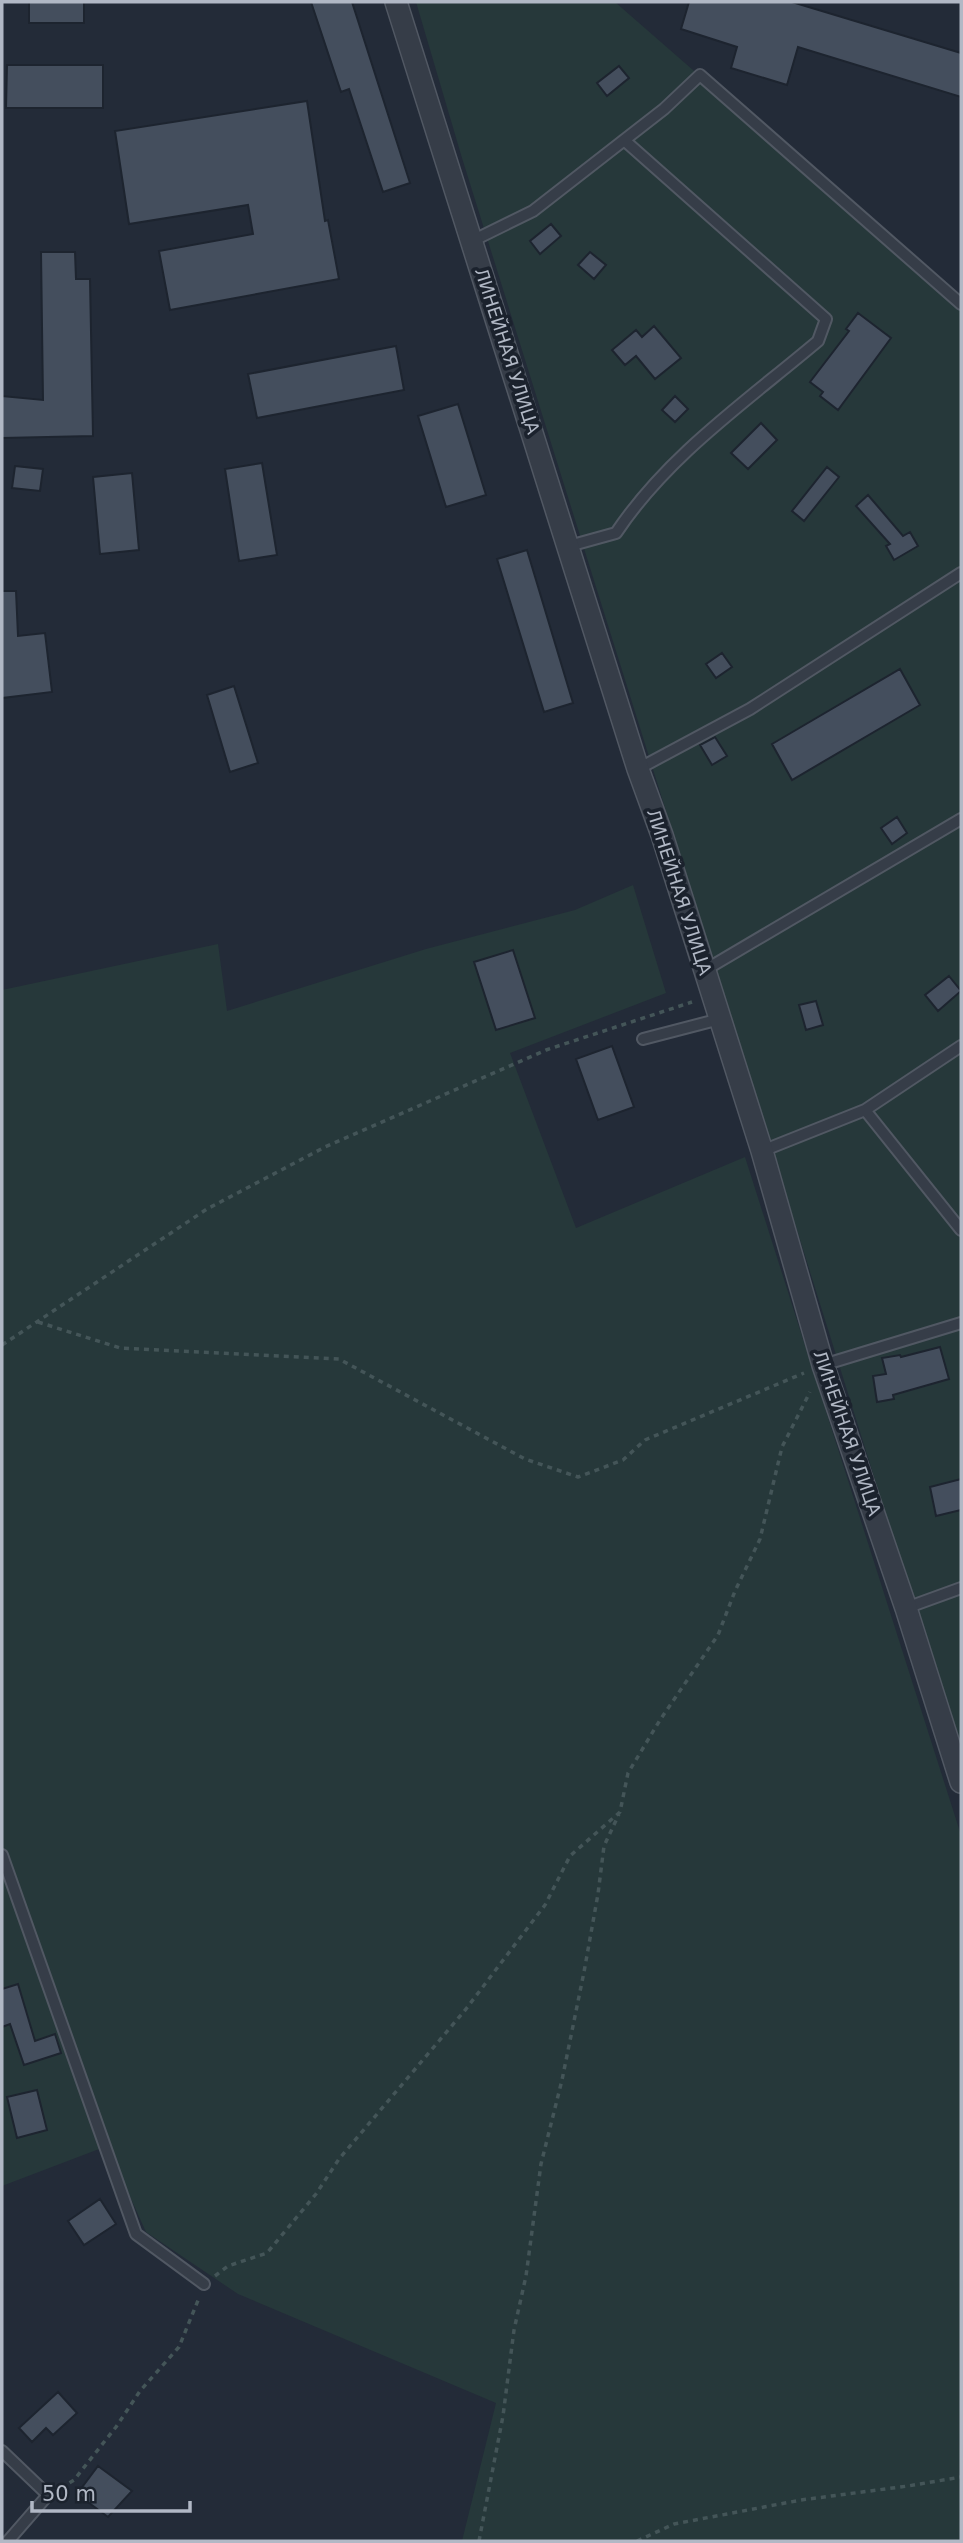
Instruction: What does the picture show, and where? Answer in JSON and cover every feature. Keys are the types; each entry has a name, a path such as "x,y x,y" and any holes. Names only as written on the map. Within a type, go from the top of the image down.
{"street":[{"name":"ЛИНЕЙНАЯ УЛИЦА","path":"396,2 638,769 662,835 762,1151 823,1365 906,1608 961,1782"}],"lane":[{"path":"472,241 533,211 664,109 699,75 961,304"},
{"path":"569,546 617,533 629,514 671,464 818,341 826,319 624,140"},
{"path":"638,769 750,709 961,573"},
{"path":"705,970 961,819"},
{"path":"643,1039 720,1019"},
{"path":"762,1151 865,1110 961,1046"},
{"path":"865,1110 961,1230"},
{"path":"823,1365 961,1323"},
{"path":"906,1608 961,1588"},
{"path":"2,1855 136,2234 204,2284"},
{"path":"2,2451 48,2495 8,2541"}],"path":[{"path":"2,1345 207,1209 325,1147 546,1050 713,995"},
{"path":"38,1322 120,1348 339,1359 525,1459 578,1477 623,1460 645,1440 823,1365"},
{"path":"479,2541 503,2416 541,2164 562,2080 584,1972 604,1846 620,1812 628,1773 660,1720 718,1635 760,1539 782,1447 823,1365"},
{"path":"48,2495 74,2480 116,2427 140,2391 179,2347 204,2284 228,2266 267,2253 316,2194 340,2159 466,2009 545,1905 570,1856 620,1812"},
{"path":"637,2541 674,2524 801,2500 961,2477"}],"shaded area":[{"path":"416,2 615,2 961,304 961,1755 462,158"},
{"path":"633,885 666,993 510,1053 576,1228 745,1157 961,1835 961,2541 462,2541 496,2403 238,2294 146,2232 107,2146 2,2186 2,990 218,944 227,1011 426,949 575,910"}],"building":[{"path":"29,2 84,2 84,23 29,23"},
{"path":"311,2 352,2 410,183 383,192 349,89 341,92"},
{"path":"689,2 792,2 961,53 961,97 798,47 787,85 731,68 737,47 681,29"},
{"path":"7,65 103,65 103,108 6,108"},
{"path":"619,66 629,78 607,96 597,83"},
{"path":"307,101 325,221 328,220 339,279 170,310 159,251 253,234 248,205 129,224 115,131"},
{"path":"551,224 561,236 540,254 530,241"},
{"path":"41,252 75,252 76,279 90,279 93,436 2,438 2,396 43,400"},
{"path":"590,252 606,265 594,279 578,265"},
{"path":"858,313 891,338 838,410 820,396 823,392 810,382 849,331 846,329"},
{"path":"654,326 681,358 655,379 636,356 625,365 612,350 636,330 642,337"},
{"path":"396,346 404,390 257,418 248,374"},
{"path":"675,396 688,409 675,422 662,410"},
{"path":"458,404 486,495 446,507 418,416"},
{"path":"761,423 777,440 748,469 731,453"},
{"path":"262,463 277,555 239,561 225,469"},
{"path":"15,466 43,469 40,491 12,488"},
{"path":"827,467 839,477 804,521 792,511"},
{"path":"132,473 139,550 100,554 93,477"},
{"path":"868,495 903,536 910,532 918,546 894,560 886,546 890,544 856,506"},
{"path":"527,550 573,703 544,712 497,559"},
{"path":"2,591 16,591 18,636 45,633 52,692 2,698"},
{"path":"722,653 732,667 716,678 706,664"},
{"path":"900,669 920,705 792,780 772,744"},
{"path":"234,686 258,763 230,772 207,695"},
{"path":"715,737 727,756 712,765 700,745"},
{"path":"897,817 907,833 892,844 881,828"},
{"path":"513,950 535,1018 496,1030 474,962"},
{"path":"949,976 961,991 938,1011 925,995"},
{"path":"816,1001 823,1025 806,1030 799,1005"},
{"path":"612,1046 634,1107 598,1120 576,1059"},
{"path":"940,1347 949,1379 893,1395 894,1399 877,1402 873,1376 886,1374 882,1358 901,1357"},
{"path":"961,1479 961,1510 936,1516 930,1487"},
{"path":"18,1984 35,2041 55,2034 61,2053 24,2065 10,2024 2,2027 2,1989"},
{"path":"37,2090 47,2130 17,2138 7,2097"},
{"path":"100,2199 116,2224 84,2245 68,2221"},
{"path":"58,2392 77,2413 53,2435 46,2428 32,2442 19,2428"},
{"path":"98,2466 132,2491 108,2517 77,2494"}]}
